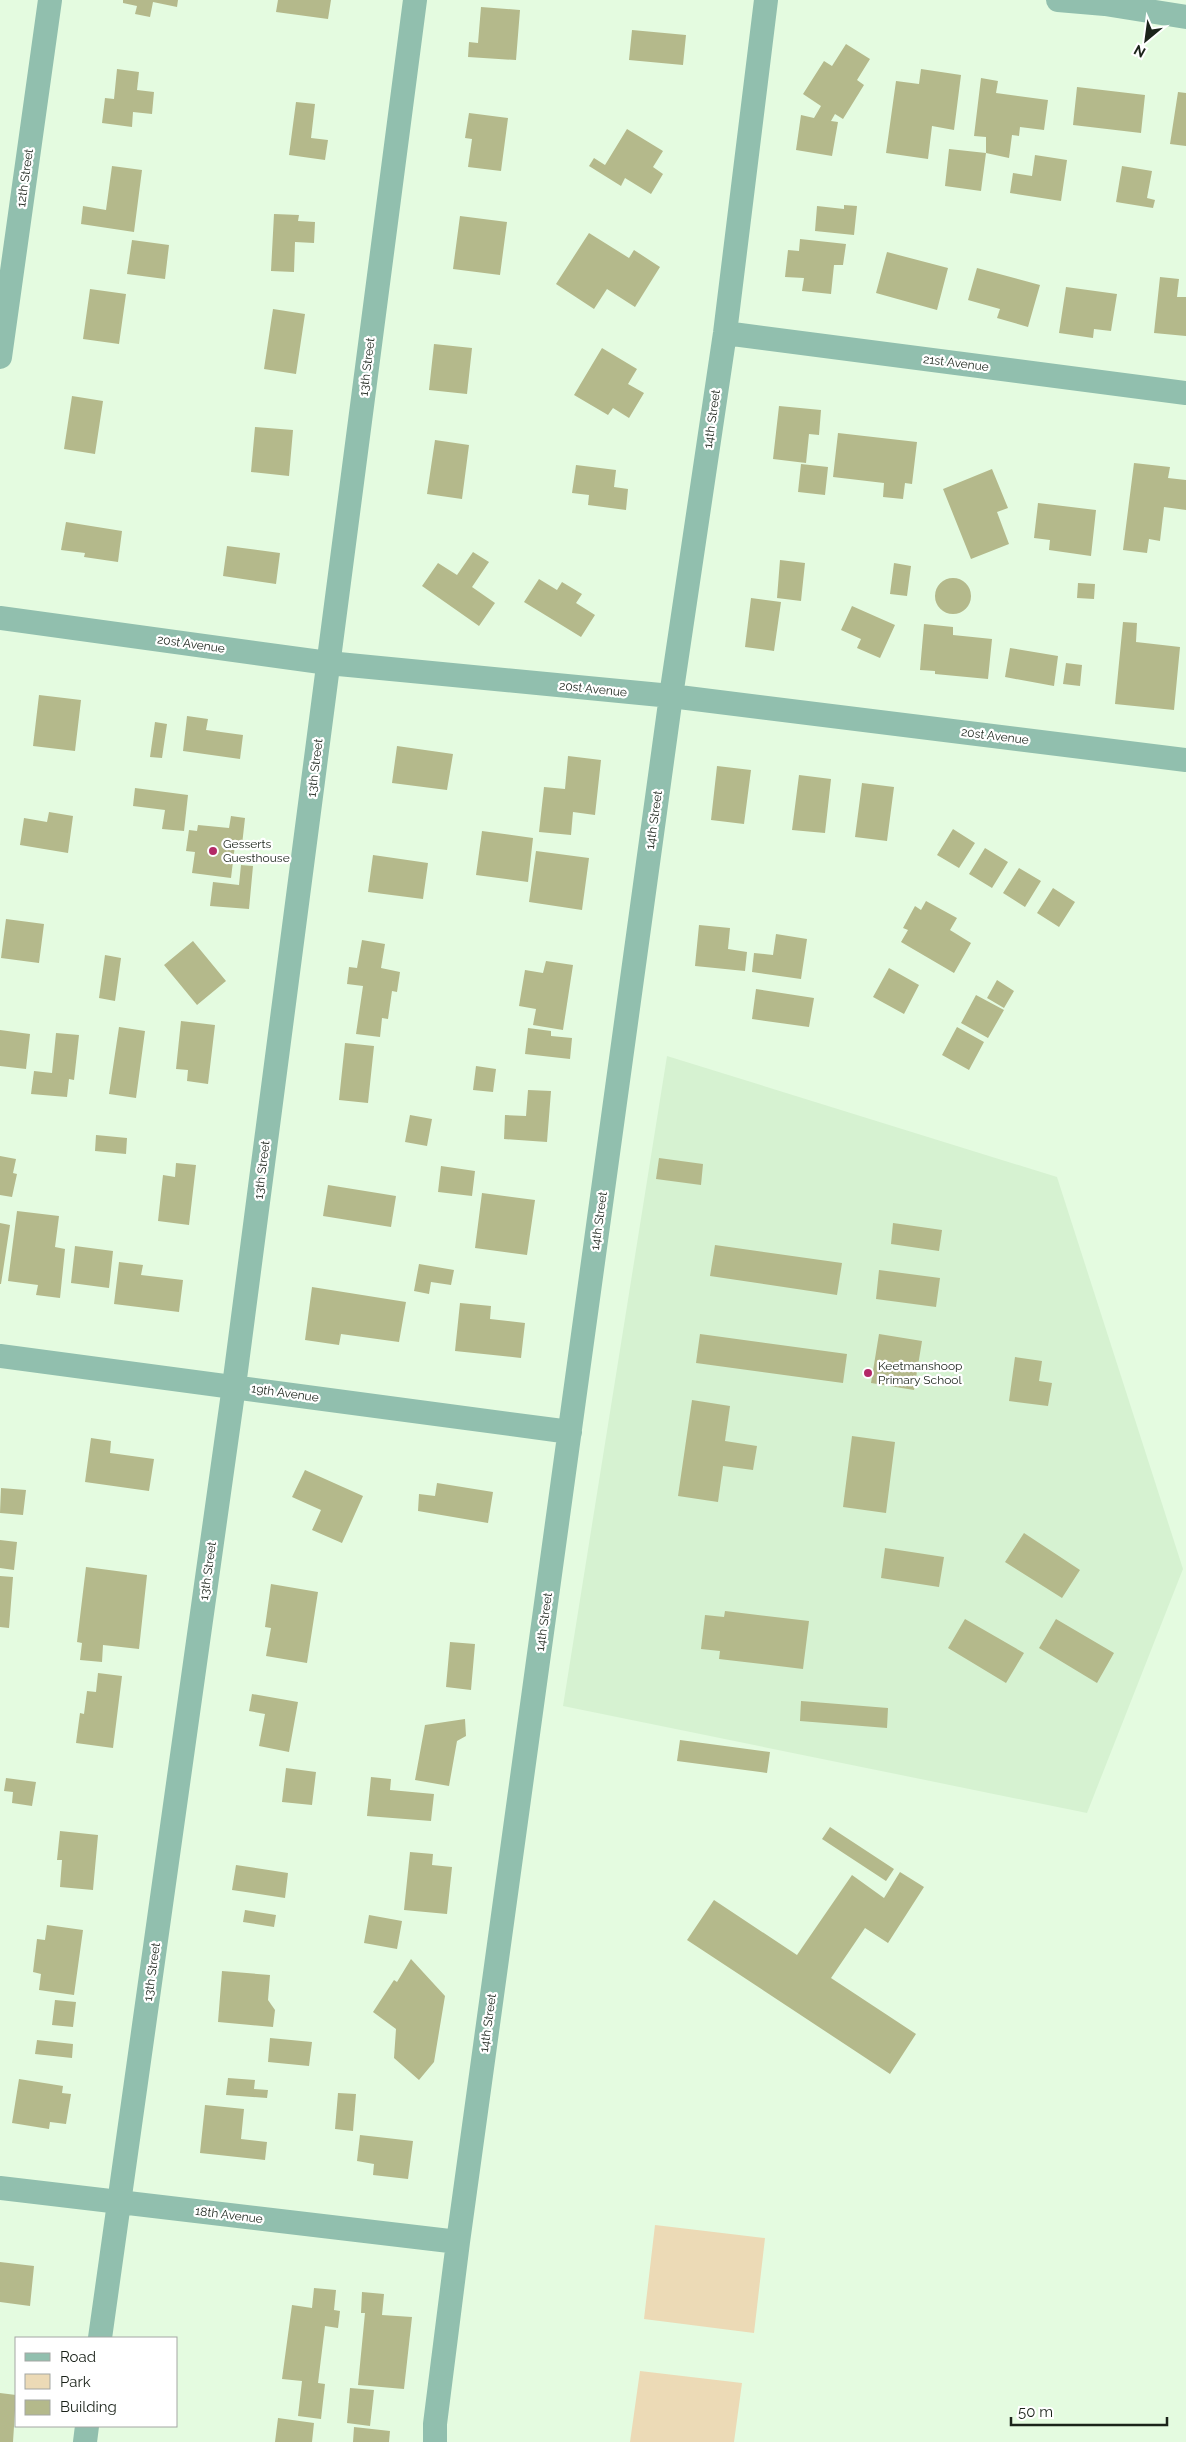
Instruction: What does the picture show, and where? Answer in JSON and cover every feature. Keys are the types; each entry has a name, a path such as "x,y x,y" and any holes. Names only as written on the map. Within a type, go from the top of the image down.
{"street":[{"name":"12th Street","path":"0,356 50,0"},
{"name":"13th Street","path":"100,2337 234,1386 415,0"},
{"name":"14th Street","path":"435,2442 458,2242 671,696 725,333 766,0"},
{"path":"1058,0 1105,2 1186,17"},
{"name":"21st Avenue","path":"725,333 1186,393"},
{"name":"20st Avenue","path":"0,618 328,663 671,696 1186,760"},
{"name":"19th Avenue","path":"0,1356 570,1432"},
{"name":"18th Avenue","path":"0,2188 458,2242"},
{"path":"85,2442 87,2427"}],"shaded area":[{"name":"Keetmanshoop Primary School","path":"667,1056 1057,1177 1183,1569 1087,1813 563,1706"}],"green space":[{"path":"655,2225 765,2238 754,2333 644,2319"},
{"path":"640,2371 742,2383 734,2442 630,2442"}],"building":[{"path":"123,0 178,0 177,7 153,2 150,17 135,14 137,6 123,3"},
{"path":"278,0 331,0 328,19 276,12"},
{"path":"481,7 520,10 516,60 468,57 469,42 478,43"},
{"path":"632,30 686,35 683,65 629,60"},
{"path":"846,44 870,59 857,80 864,85 843,119 835,114 831,121 838,122 832,156 796,150 801,115 814,118 821,106 803,94 824,61 832,66"},
{"path":"117,69 139,72 137,90 154,92 152,114 133,112 132,127 102,123 105,98 114,99"},
{"path":"921,69 961,75 954,130 932,126 928,159 886,153 896,81 919,84"},
{"path":"981,78 998,81 996,93 1048,100 1044,130 1020,127 1019,136 1012,135 1009,158 986,153 986,137 974,136"},
{"path":"1077,87 1145,95 1141,133 1073,125"},
{"path":"1178,92 1186,93 1186,146 1170,144"},
{"path":"296,102 315,104 311,138 328,140 325,160 289,155"},
{"path":"469,113 508,118 501,171 468,167 472,139 465,138"},
{"path":"627,129 663,151 653,167 663,174 651,194 625,178 621,186 589,166 594,158 605,165"},
{"path":"949,149 986,153 981,191 945,186"},
{"path":"1035,155 1067,160 1061,201 1010,193 1013,173 1032,176"},
{"path":"112,166 142,170 134,232 81,224 83,206 106,210"},
{"path":"1122,166 1152,171 1147,198 1155,200 1153,208 1116,202"},
{"path":"844,205 857,206 854,235 815,231 817,206 844,209"},
{"path":"274,214 299,215 298,221 315,222 314,243 295,242 294,272 271,271"},
{"path":"460,216 507,222 500,275 453,269"},
{"path":"589,233 629,258 634,250 660,267 635,307 607,289 594,309 556,284"},
{"path":"800,239 846,244 843,265 834,265 831,294 802,291 804,278 785,277 788,250 799,251"},
{"path":"132,240 169,245 165,279 127,274"},
{"path":"887,252 948,268 937,310 876,293"},
{"path":"977,268 1040,285 1028,327 997,318 1000,309 968,300"},
{"path":"1160,277 1179,279 1177,297 1186,297 1186,336 1154,333"},
{"path":"1066,287 1117,294 1111,331 1094,329 1093,338 1059,333"},
{"path":"90,289 126,294 119,344 83,339"},
{"path":"273,309 305,314 296,374 264,369"},
{"path":"434,344 472,348 467,394 429,390"},
{"path":"602,348 637,369 628,384 644,393 629,418 613,408 608,415 574,395"},
{"path":"72,396 103,401 95,454 64,449"},
{"path":"779,406 821,410 819,435 809,434 806,463 773,459"},
{"path":"255,427 293,430 289,476 251,472"},
{"path":"838,433 917,442 912,484 905,483 903,499 883,497 884,483 833,477"},
{"path":"435,440 469,445 462,499 427,494"},
{"path":"1134,463 1170,467 1168,478 1186,480 1186,510 1164,507 1160,541 1149,539 1147,553 1123,550"},
{"path":"801,464 828,467 825,495 798,492"},
{"path":"576,465 616,470 614,487 628,489 626,510 588,505 589,495 572,493"},
{"path":"992,469 1008,508 997,512 1009,544 971,559 943,489"},
{"path":"1038,503 1096,510 1091,556 1049,550 1050,540 1034,538"},
{"path":"66,522 122,531 118,562 84,557 85,553 61,550"},
{"path":"227,546 280,553 276,584 223,576"},
{"path":"473,552 489,562 472,587 495,603 479,626 422,586 438,563 457,575"},
{"path":"780,560 805,563 801,601 777,598"},
{"path":"894,563 911,566 907,596 890,594"},
{"path":"953,578 965,584 971,596 965,608 953,614 941,608 935,596 941,584"},
{"path":"539,579 557,590 562,582 582,594 576,603 595,615 581,637 524,602"},
{"path":"1078,583 1095,584 1094,599 1077,598"},
{"path":"751,598 781,602 774,651 745,647"},
{"path":"852,606 895,625 880,658 857,648 861,639 841,630"},
{"path":"1123,622 1137,623 1136,642 1180,647 1174,710 1115,704"},
{"path":"924,624 953,627 953,635 992,639 988,679 935,674 935,671 920,670"},
{"path":"1010,648 1058,656 1054,686 1005,677"},
{"path":"1066,663 1082,665 1080,686 1063,684"},
{"path":"39,695 81,700 75,751 33,746"},
{"path":"187,716 208,719 206,730 243,735 240,759 183,751"},
{"path":"155,722 167,724 162,758 150,757"},
{"path":"397,746 453,754 447,790 392,783"},
{"path":"568,756 601,760 595,815 573,812 571,835 539,832 544,787 565,789"},
{"path":"717,766 751,770 744,824 711,820"},
{"path":"799,775 831,779 825,833 792,830"},
{"path":"862,783 894,787 887,841 855,837"},
{"path":"135,788 188,795 184,831 162,829 165,810 133,806"},
{"path":"49,812 73,816 68,853 20,845 24,818 47,822"},
{"path":"231,816 245,818 242,845 235,845 231,878 192,873 195,852 186,851 189,830 197,831 198,825 229,828"},
{"path":"953,829 975,843 959,868 937,855"},
{"path":"482,831 533,838 528,882 476,875"},
{"path":"985,848 1008,862 992,888 969,874"},
{"path":"536,851 589,858 582,910 529,902"},
{"path":"373,855 428,863 423,899 368,892"},
{"path":"241,865 253,866 249,909 210,906 213,882 239,885"},
{"path":"1019,868 1041,881 1025,907 1003,893"},
{"path":"1053,888 1075,902 1059,927 1037,913"},
{"path":"926,901 957,918 950,930 971,943 954,973 901,942 908,930 903,928 915,906 921,910"},
{"path":"6,919 44,924 39,963 1,958"},
{"path":"699,925 730,928 728,949 747,952 745,971 695,966"},
{"path":"776,934 807,939 801,979 752,972 754,953 773,955"},
{"path":"362,940 385,944 381,968 400,972 397,992 392,991 388,1019 382,1018 380,1037 356,1034 363,986 347,984 349,967 357,968"},
{"path":"193,941 226,981 197,1005 164,965"},
{"path":"105,955 121,958 115,1001 99,998"},
{"path":"546,961 573,965 563,1030 533,1025 536,1009 519,1006 525,970 543,973"},
{"path":"889,968 919,985 904,1014 873,997"},
{"path":"997,980 1014,991 1004,1008 987,998"},
{"path":"756,989 814,998 809,1027 752,1019"},
{"path":"976,995 1004,1010 988,1038 961,1023"},
{"path":"181,1021 215,1025 208,1084 187,1081 188,1070 176,1069"},
{"path":"119,1027 145,1031 136,1098 109,1094"},
{"path":"957,1027 984,1042 969,1070 942,1055"},
{"path":"528,1028 551,1031 551,1036 572,1038 570,1059 525,1054"},
{"path":"0,1030 30,1034 26,1069 0,1066"},
{"path":"56,1033 79,1035 74,1080 69,1079 67,1097 31,1094 34,1071 52,1073"},
{"path":"345,1043 374,1046 368,1103 339,1100"},
{"path":"476,1066 496,1069 493,1092 473,1090"},
{"path":"528,1090 551,1091 547,1142 504,1139 505,1115 526,1116"},
{"path":"410,1115 432,1119 427,1146 405,1142"},
{"path":"96,1135 127,1138 126,1154 95,1151"},
{"path":"0,1156 16,1159 13,1173 17,1174 12,1197 0,1195"},
{"path":"659,1158 703,1164 701,1185 656,1179"},
{"path":"176,1163 196,1165 189,1225 158,1221 163,1175 175,1177"},
{"path":"441,1166 475,1171 472,1196 438,1192"},
{"path":"328,1185 396,1196 391,1227 323,1216"},
{"path":"482,1193 535,1200 527,1255 475,1248"},
{"path":"17,1211 59,1216 55,1247 65,1249 60,1298 36,1295 38,1285 8,1281"},
{"path":"0,1223 10,1225 1,1284 0,1284"},
{"path":"893,1223 942,1230 939,1251 891,1244"},
{"path":"715,1245 842,1263 837,1295 710,1276"},
{"path":"75,1246 113,1251 109,1288 71,1283"},
{"path":"119,1262 143,1265 141,1275 183,1280 179,1312 114,1304"},
{"path":"419,1264 454,1270 451,1285 431,1282 429,1294 414,1291"},
{"path":"879,1270 940,1278 936,1307 876,1299"},
{"path":"312,1287 406,1302 399,1342 341,1334 339,1345 305,1340"},
{"path":"460,1303 491,1306 490,1319 525,1323 521,1358 455,1351"},
{"path":"700,1334 847,1354 843,1383 696,1363"},
{"path":"879,1334 922,1341 914,1390 871,1383"},
{"path":"1015,1357 1042,1361 1039,1381 1052,1383 1048,1406 1009,1401"},
{"path":"692,1400 730,1406 725,1441 757,1446 753,1470 723,1466 718,1502 678,1496"},
{"path":"852,1436 895,1442 886,1513 843,1507"},
{"path":"91,1438 111,1441 110,1453 154,1459 149,1491 85,1482"},
{"path":"305,1470 363,1496 342,1543 312,1530 321,1510 292,1497"},
{"path":"437,1483 493,1492 488,1523 418,1511 419,1494 435,1496"},
{"path":"1,1488 26,1490 23,1515 0,1513"},
{"path":"1024,1533 1080,1570 1062,1598 1005,1562"},
{"path":"0,1540 17,1542 14,1570 0,1568"},
{"path":"885,1548 944,1557 939,1587 881,1578"},
{"path":"86,1567 147,1575 139,1649 103,1645 102,1662 80,1660 82,1643 77,1642"},
{"path":"0,1576 13,1577 9,1628 0,1627"},
{"path":"271,1584 318,1592 307,1663 266,1656 271,1628 265,1627"},
{"path":"725,1611 809,1621 803,1669 719,1659 720,1651 701,1649 705,1615 724,1617"},
{"path":"965,1619 1024,1653 1006,1683 948,1648"},
{"path":"1056,1619 1114,1653 1097,1683 1039,1648"},
{"path":"450,1642 475,1644 471,1690 446,1687"},
{"path":"98,1673 122,1676 113,1748 76,1743 80,1713 84,1714 87,1691 96,1692"},
{"path":"252,1694 298,1702 289,1752 259,1746 265,1714 249,1711"},
{"path":"801,1701 888,1708 887,1728 800,1721"},
{"path":"465,1719 466,1736 457,1741 449,1786 415,1780 425,1725"},
{"path":"680,1740 770,1752 767,1773 677,1761"},
{"path":"286,1768 316,1772 312,1805 282,1802"},
{"path":"371,1777 391,1779 390,1790 434,1794 431,1821 367,1816"},
{"path":"6,1778 36,1782 32,1806 12,1803 13,1792 4,1791"},
{"path":"830,1827 894,1869 886,1881 822,1839"},
{"path":"60,1831 98,1835 93,1890 60,1887 62,1860 57,1860"},
{"path":"410,1852 433,1854 432,1865 452,1867 447,1914 404,1910"},
{"path":"236,1865 288,1873 285,1898 232,1890"},
{"path":"900,1872 924,1887 888,1943 865,1928 831,1978 916,2034 890,2074 687,1940 714,1900 797,1955 852,1875 884,1898"},
{"path":"245,1910 276,1915 274,1927 243,1922"},
{"path":"369,1915 402,1921 397,1949 364,1943"},
{"path":"47,1925 83,1930 74,1995 39,1990 41,1974 33,1972 37,1939 45,1940"},
{"path":"411,1959 445,1996 434,2062 419,2080 394,2058 396,2029 373,2012 394,1980 397,1982"},
{"path":"222,1971 270,1975 268,2000 275,2010 273,2027 218,2022"},
{"path":"55,2000 76,2002 73,2027 52,2025"},
{"path":"270,2038 312,2042 309,2066 268,2062"},
{"path":"37,2040 73,2044 72,2058 35,2054"},
{"path":"228,2078 255,2080 254,2089 268,2090 267,2098 226,2095"},
{"path":"19,2079 63,2086 62,2093 71,2094 66,2124 50,2122 49,2129 12,2123"},
{"path":"338,2093 356,2094 353,2131 335,2129"},
{"path":"205,2105 244,2109 241,2139 267,2142 265,2160 200,2153"},
{"path":"360,2135 413,2141 408,2179 373,2175 374,2164 357,2161"},
{"path":"0,2262 34,2266 30,2306 0,2302"},
{"path":"314,2288 336,2290 334,2310 340,2311 338,2328 325,2326 318,2383 325,2384 321,2419 298,2416 302,2381 282,2379 292,2305 312,2308"},
{"path":"362,2292 384,2294 382,2315 412,2317 404,2389 358,2385 365,2313 361,2313"},
{"path":"350,2388 374,2390 370,2426 347,2423"},
{"path":"0,2393 15,2395 13,2442 0,2442"},
{"path":"278,2418 314,2423 312,2442 275,2442"},
{"path":"354,2427 390,2431 389,2442 353,2442"}],"place":[{"name":"Gesserts Guesthouse","path":"213,851"},
{"name":"Keetmanshoop Primary School","path":"868,1373"}]}
